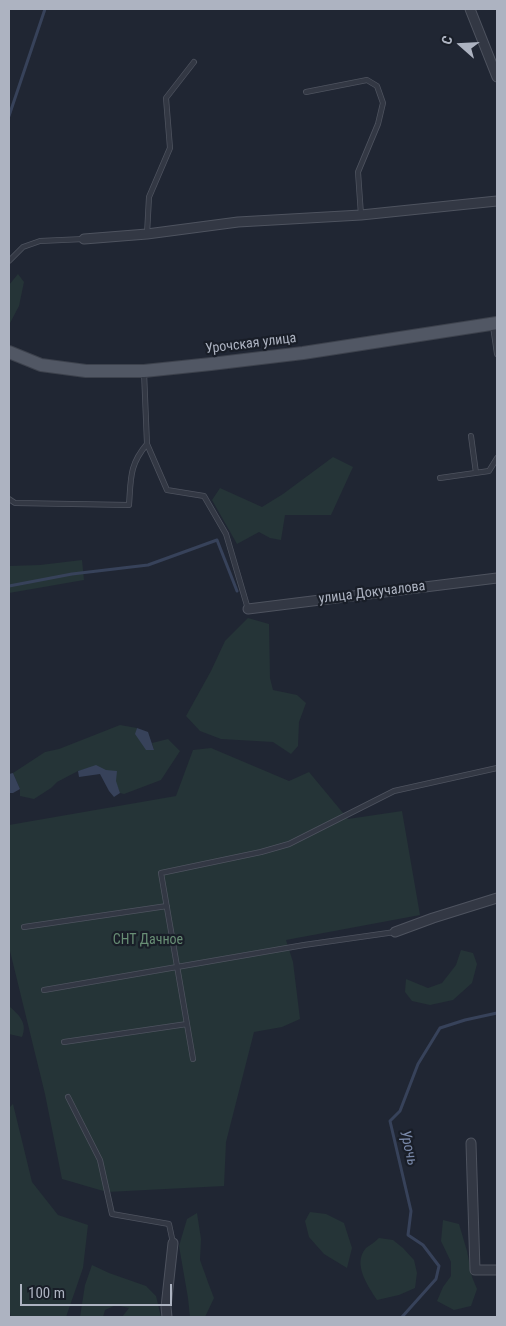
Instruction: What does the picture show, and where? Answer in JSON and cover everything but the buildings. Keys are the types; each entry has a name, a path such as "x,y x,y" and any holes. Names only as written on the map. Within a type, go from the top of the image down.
{"main road":[{"name":"Урочская улица","path":"9,352 41,365 86,371 144,371 303,353 495,324"}],"street":[{"path":"470,9 497,77"},
{"path":"84,239 147,234 238,222 362,215 497,201"},
{"name":"улица Докучалова","path":"248,609 497,578"},
{"path":"395,932 432,918 497,898"},
{"path":"471,1144 475,1270 497,1270"},
{"path":"167,1317 166,1307 173,1243"}],"lane":[{"path":"147,234 150,197 170,148 166,98 194,62"},
{"path":"306,92 367,80 377,86 383,103 378,124 358,172 362,215"},
{"path":"9,261 24,247 40,241 84,239"},
{"path":"495,324 497,354"},
{"path":"144,371 147,444 167,490 204,496 226,534 248,609"},
{"path":"471,436 476,473"},
{"path":"9,500 15,503 129,505 131,470 147,444"},
{"path":"440,478 489,471 497,458"},
{"path":"193,1058 161,873 261,852 289,844 394,791 497,768"},
{"path":"24,927 167,906"},
{"path":"44,990 304,945 395,932"},
{"path":"64,1042 187,1024"},
{"path":"68,1097 100,1160 112,1214 169,1224 173,1243"}],"green space":[{"path":"18,274 24,282 19,306 9,325 9,285"},
{"path":"333,457 353,467 331,515 285,515 281,540 270,538 259,532 237,544 212,500 220,488 262,507"},
{"path":"82,560 84,580 9,593 9,566 40,565"},
{"path":"248,618 269,624 270,678 273,690 297,695 306,703 299,722 298,746 291,754 273,742 221,739 200,731 186,716 225,641"},
{"path":"120,725 137,728 136,734 154,750 152,743 168,739 180,751 161,780 124,794 120,793 112,776 96,766 78,771 57,782 34,799 20,796 20,789 13,773 45,752 59,749"},
{"name":"СНТ Дачное","path":"211,748 289,781 309,772 348,819 402,811 420,915 286,940 293,962 300,1019 282,1027 254,1032 226,1142 224,1186 107,1192 62,1179 45,1094 9,947 9,825 176,796 193,750"},
{"path":"461,950 473,953 477,964 472,983 453,1000 430,1005 412,1001 405,992 406,979 428,988 442,983 456,965"},
{"path":"9,1006 22,1020 24,1032 22,1037 9,1034"},
{"path":"13,1104 32,1182 58,1215 88,1225 83,1268 66,1317 11,1317 9,1308 9,1108"},
{"path":"310,1212 326,1214 344,1223 352,1248 347,1268 324,1254 309,1237 305,1221"},
{"path":"197,1213 201,1239 200,1260 214,1298 205,1317 190,1317 179,1246 187,1219"},
{"path":"443,1220 459,1224 472,1277 477,1289 471,1306 454,1310 437,1301 443,1287 451,1276 451,1262 441,1241"},
{"path":"379,1238 393,1240 403,1248 414,1260 417,1273 415,1288 399,1295 377,1300 363,1275 361,1261 362,1254 366,1248"},
{"path":"92,1265 146,1286 156,1296 161,1317 122,1317 129,1308 116,1305 105,1310 103,1317 80,1317 85,1285"}],"water":[{"path":"137,728 148,732 154,750 146,750 135,734"},
{"path":"96,765 106,770 117,771 116,781 120,793 114,797 100,774 79,777 78,771"},
{"path":"13,773 20,789 9,793 9,774"}],"waterway":[{"path":"9,116 45,9"},
{"path":"9,586 72,574 148,565 217,540 237,591"},
{"name":"Урочь","path":"402,1317 436,1279 439,1266 423,1245 408,1235 411,1211 390,1121 400,1111 418,1064 440,1028 497,1013"}]}
